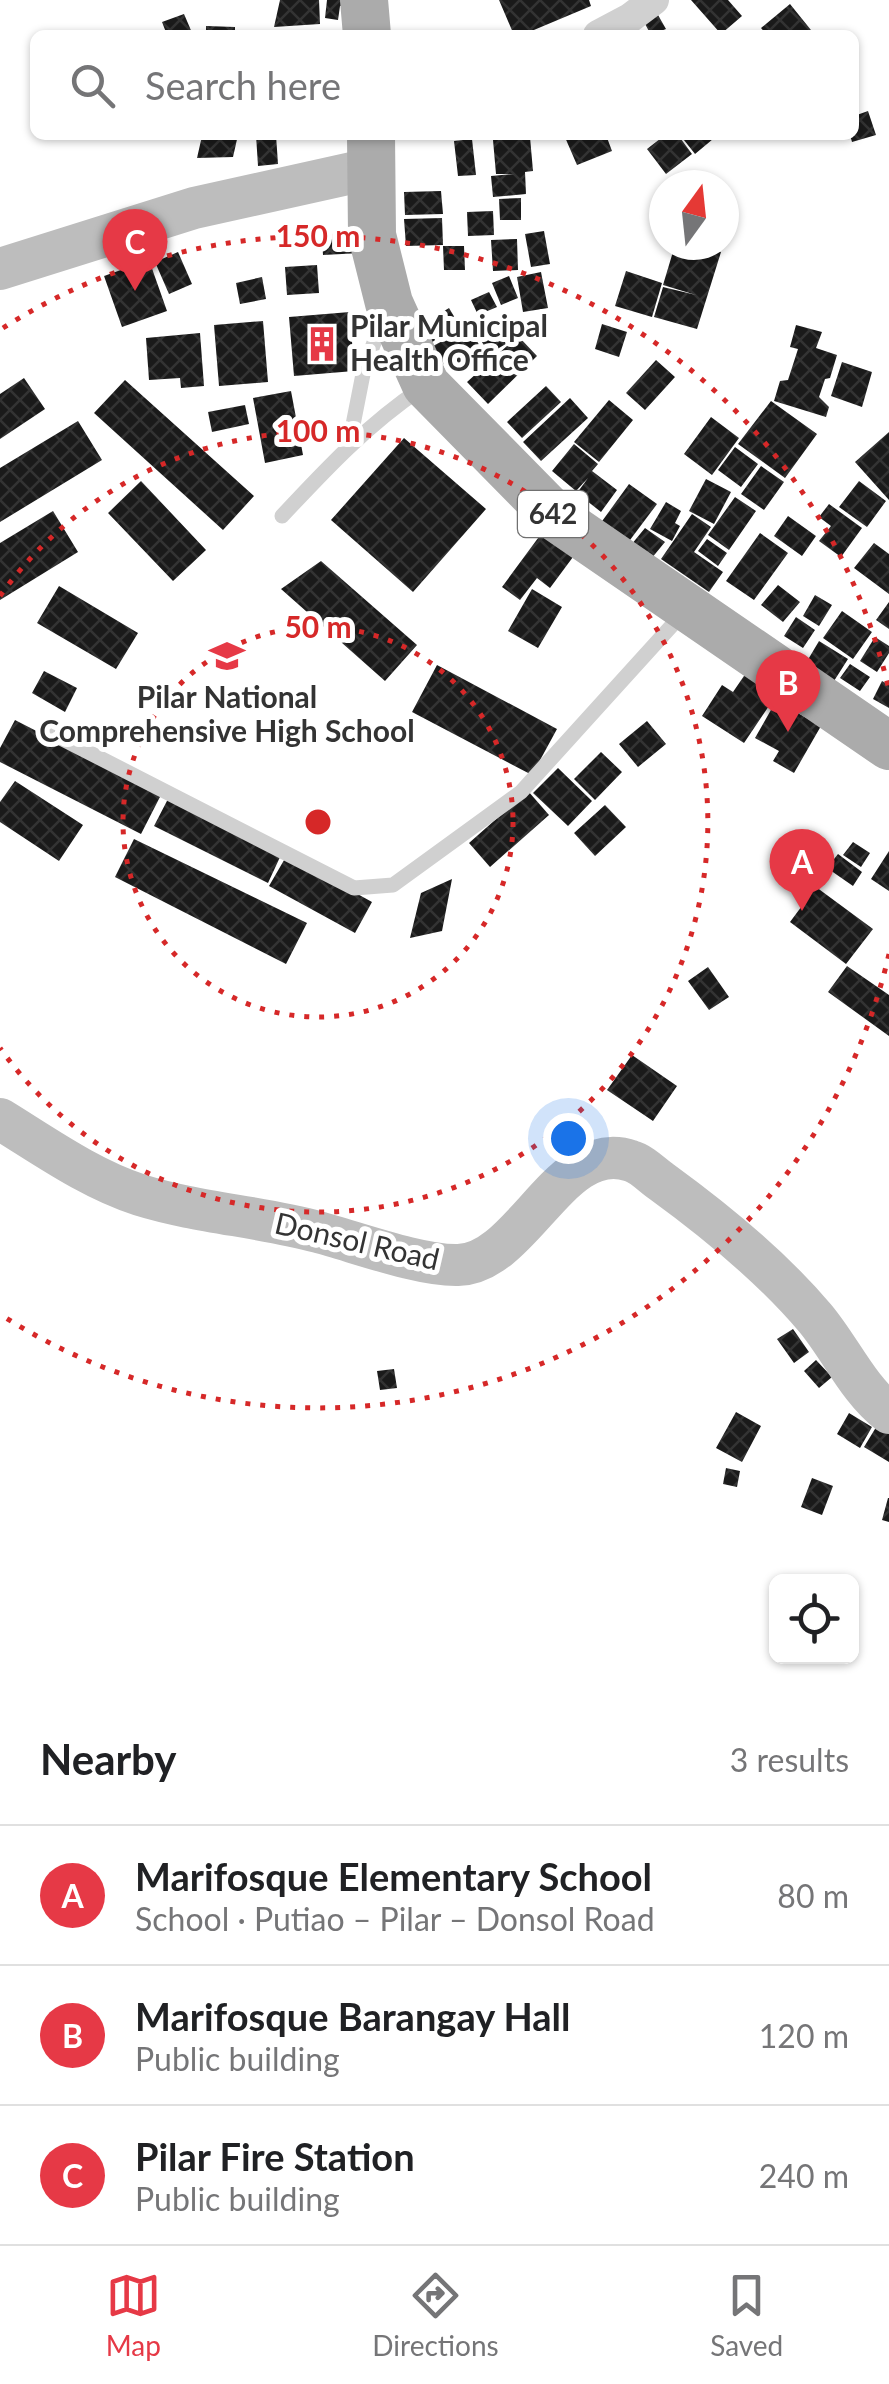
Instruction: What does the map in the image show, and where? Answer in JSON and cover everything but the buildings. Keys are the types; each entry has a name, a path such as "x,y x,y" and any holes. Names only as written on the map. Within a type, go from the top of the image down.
{"main road":[{"path":"364,0 366,30"},
{"path":"0,270 370,152"},
{"name":"642","path":"370,152 372,235 389,303 426,386 558,519 889,746"},
{"name":"Donsol Road","path":"0,1119 82,1168 136,1194 192,1208 284,1222 458,1265 478,1261 501,1244 576,1171 600,1157 632,1161 754,1255 816,1320 872,1400 889,1414"}],"street":[{"path":"606,30 654,0"}],"lane":[{"path":"349,445 364,369 389,303"},
{"path":"282,516 349,445 391,409 426,386"},
{"path":"54,734 354,888 393,885 521,792 688,608"}],"place":[{"name":"Pilar Fire Station","path":"135,291"},
{"name":"Pilar Municipal Health Office","path":"322,344"},
{"name":"Pilar National Comprehensive High School","path":"227,656"},
{"name":"Marifosque Barangay Hall","path":"788,732"},
{"name":"Marifosque Elementary School","path":"802,911"}]}
